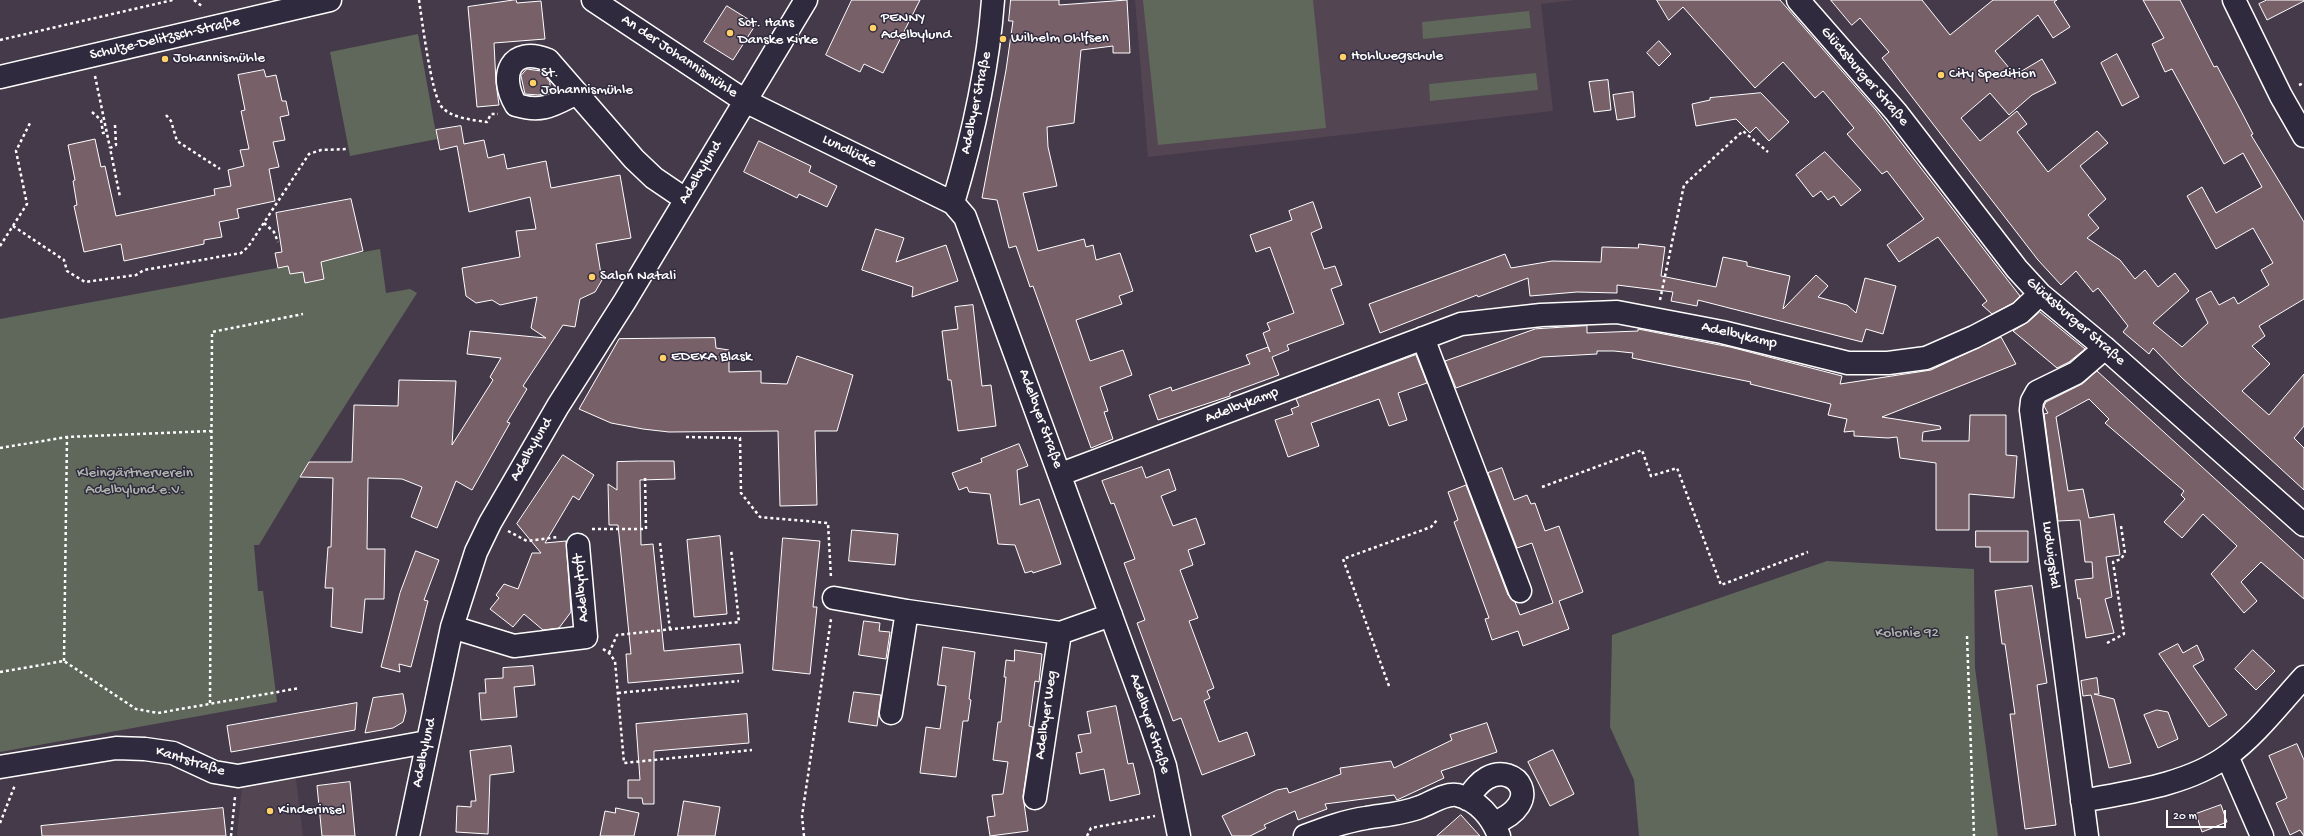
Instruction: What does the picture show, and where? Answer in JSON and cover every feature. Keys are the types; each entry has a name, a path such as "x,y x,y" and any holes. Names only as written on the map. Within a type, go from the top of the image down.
{"street":[{"name":"Schulze-Delitzsch-Straße","path":"0,78 330,0"},
{"name":"An der Johannismühle","path":"593,0 745,101"},
{"name":"Adelbylund","path":"408,836 452,627 476,552 490,523 558,406 625,301 806,0"},
{"name":"Adelbyer Straße","path":"993,0 990,40 971,141 953,203 965,217 1061,474 1111,614 1165,766 1179,836"},
{"name":"Glücksburger Straße","path":"1798,0 1896,112 2017,269 2040,294 2105,348 2304,525"},
{"path":"2234,0 2281,96 2304,136"},
{"path":"581,99 547,108 531,110 516,105 509,94 507,78 511,65 522,56 535,55 548,60 634,159 654,178 685,199"},
{"name":"Lundlücke","path":"745,101 953,203"},
{"name":"Adelbykamp","path":"1061,474 1461,324 1495,319 1610,312 1656,318 1848,363 1888,363 1926,358 1974,337 2020,313 2040,294"},
{"path":"1423,338 1520,591"},
{"name":"Ludwigstal","path":"2087,836 2031,410 2032,401 2037,392 2076,373 2091,362 2105,348"},
{"name":"Adelbytoft","path":"452,627 514,646 586,637 578,545"},
{"path":"834,598 907,611 1060,633 1111,614"},
{"path":"891,714 907,611"},
{"name":"Adelbyer Weg","path":"1035,798 1060,633"},
{"path":"2082,801 2144,790 2205,769 2227,756 2240,745 2304,677"},
{"name":"Kantstraße","path":"10,766 116,748 145,749 173,753 214,772 237,786 427,742"},
{"path":"2227,756 2262,836"},
{"path":"1305,836 1337,823 1394,814 1419,808 1438,798 1456,795 1467,799 1482,808 1496,829 1506,818 1517,810 1522,799 1522,788 1514,778 1501,774 1487,778 1478,785 1467,799"}],"path":[{"path":"0,40 173,0"},
{"path":"419,0 435,90 441,106 450,112 472,120 487,122 491,114 505,114 516,105"},
{"path":"91,56 120,197"},
{"path":"92,112 100,120 104,133 107,132"},
{"path":"166,115 171,121 177,140 220,169"},
{"path":"0,246 27,204 16,151 30,123"},
{"path":"110,148 116,145 115,125"},
{"path":"1656,318 1684,185 1743,131 1768,152"},
{"path":"13,226 64,260 67,271 85,282 136,275 144,270 241,253 248,247 309,154 321,150 348,148"},
{"path":"264,223 274,232 278,242"},
{"path":"210,703 212,332 303,314"},
{"path":"0,448 67,437 212,431"},
{"path":"64,660 67,437"},
{"path":"686,438 740,438 741,493 760,517 828,523 834,598 802,816 804,836"},
{"path":"1542,487 1642,450 1651,476 1677,468 1720,585 1808,552"},
{"path":"1389,686 1343,559 1431,527 1437,520"},
{"path":"2107,643 2124,634 2113,562 2121,559 2125,553 2121,526"},
{"path":"660,543 670,630"},
{"path":"609,653 616,635 739,622 731,549"},
{"path":"1967,636 1974,836"},
{"path":"586,637 609,653 614,661 624,763 752,750"},
{"path":"0,672 64,660 136,709 158,713 300,688"},
{"path":"618,693 739,681"},
{"path":"0,823 21,771 10,766"},
{"path":"231,836 237,786"},
{"path":"1087,836 1091,828 1174,812"}],"shaded area":[{"name":"Hohlwegschule","path":"1135,0 1575,0 1541,4 1553,111 1148,157"},
{"name":"Kinderinsel","path":"296,779 303,836 237,836 242,786"}],"green space":[{"path":"1143,0 1313,0 1326,128 1158,145"},
{"path":"1529,11 1531,28 1423,39 1422,22"},
{"path":"418,34 437,139 350,156 330,52"},
{"path":"1536,73 1538,90 1430,101 1429,84"},
{"name":"Kleingärtnerverein Adelbylund e.V.","path":"380,249 386,293 410,289 417,293 309,462 259,545 254,545 258,591 263,591 277,702 0,752 0,319"},
{"name":"Kolonie 92","path":"1827,561 1974,569 1975,668 1998,836 1639,836 1634,780 1610,727 1612,635"}],"building":[{"path":"516,0 517,3 541,1 545,39 494,43 496,83 499,105 477,107 468,7"},
{"name":"PENNY Adelbylund","path":"852,0 920,0 883,73 864,64 860,72 826,55"},
{"path":"1011,0 1059,0 1059,5 1127,0 1130,53 1113,53 1113,46 1081,50 1074,123 1047,127 1048,147 1057,186 1023,193 1038,251 1084,239 1086,247 1093,245 1096,260 1120,253 1133,291 1119,296 1122,304 1076,320 1090,361 1123,350 1132,375 1100,387 1108,411 1104,412 1113,439 1091,448 1033,286 1030,287 1016,246 1009,248 997,200 982,198 1006,70 1013,21 1009,21"},
{"path":"1657,0 1780,0 1876,110 2020,296 2013,303 1992,314 1982,305 1987,301 1938,237 1899,262 1887,245 1924,219 1887,171 1882,174 1847,134 1854,128 1823,91 1815,98 1783,62 1755,88 1683,7 1669,20"},
{"path":"1831,0 1922,0 1950,35 1993,0 2057,0 2054,2 2070,27 2053,38 2038,15 1995,51 2015,75 2042,59 2056,83 2032,95 2009,115 1990,93 1961,118 1980,141 2017,111 2027,124 2017,132 2048,172 2097,131 2108,143 2080,166 2106,199 2088,215 2099,228 2087,238 2120,260 2135,279 2145,270 2158,287 2175,273 2189,291 2153,323 2182,347 2208,323 2196,299 2211,291 2219,305 2234,297 2238,304 2269,285 2261,270 2273,263 2253,228 2216,249 2187,196 2202,187 2216,213 2262,187 2243,153 2224,164 2172,69 2165,72 2152,44 2164,38 2143,0 2180,0 2214,67 2217,66 2240,109 2253,134 2251,135 2304,222 2304,299 2259,326 2265,336 2252,346 2270,364 2242,391 2269,415 2304,374 2304,426 2294,438 2304,448 2304,490 2182,378 2153,348 2149,354 2123,332 2128,326 2098,288 2093,292 2076,271 2061,285 2038,260 1882,58 1889,52 1860,18 1852,25"},
{"path":"2267,0 2304,1 2267,20 2259,4"},
{"name":"Sct. Hans Danske Kirke","path":"727,6 756,24 733,60 704,42"},
{"path":"1659,41 1671,54 1659,66 1647,53"},
{"path":"2117,54 2139,97 2122,106 2101,63"},
{"name":"St. Johannismühle","path":"527,69 541,71 550,82 550,91 539,95 525,94 521,76"},
{"path":"264,70 266,77 276,75 282,101 286,101 289,115 280,117 285,140 273,142 279,167 269,169 275,201 237,209 239,218 219,222 222,237 204,240 204,244 124,261 121,244 84,252 74,206 77,205 73,181 75,180 68,145 95,139 101,167 105,166 116,216 215,195 214,189 231,186 228,170 244,166 240,150 249,149 241,111 245,110 238,75"},
{"path":"1608,80 1611,110 1594,112 1589,82"},
{"path":"1633,92 1635,117 1617,120 1613,95"},
{"path":"1761,93 1789,122 1769,141 1756,127 1750,133 1736,119 1696,126 1692,104 1710,100 1710,98"},
{"path":"461,126 464,144 484,140 488,158 504,154 507,169 546,161 551,188 620,175 631,238 596,244 602,280 595,292 580,299 575,327 563,325 523,386 527,389 507,422 510,423 472,490 456,481 437,528 411,517 422,487 402,479 368,478 367,549 385,549 384,599 365,599 362,633 331,627 333,588 325,588 328,547 331,547 333,478 300,477 309,462 352,462 354,405 398,406 399,380 456,381 452,445 493,380 490,377 501,358 467,354 470,331 546,338 531,328 537,297 500,305 492,300 476,303 466,296 462,268 520,257 516,231 536,229 530,197 469,212 457,146 440,150 436,130"},
{"path":"759,141 811,166 809,172 837,186 827,207 799,194 797,198 744,172"},
{"path":"1825,152 1861,190 1841,206 1834,196 1828,200 1821,191 1813,197 1796,175"},
{"path":"351,199 363,251 321,262 324,279 305,283 303,272 290,274 288,266 278,268 275,253 282,252 276,213"},
{"path":"1313,202 1322,228 1311,233 1324,269 1335,266 1342,285 1331,289 1344,324 1287,345 1289,350 1272,357 1279,375 1230,393 1230,396 1158,420 1149,395 1171,387 1172,391 1250,364 1246,355 1268,347 1270,352 1263,333 1270,330 1267,323 1294,313 1270,247 1256,252 1250,235 1292,220 1289,211"},
{"path":"876,229 904,238 896,262 946,245 958,281 912,297 913,287 862,270"},
{"path":"1639,244 1665,247 1661,276 1716,287 1723,257 1747,262 1747,266 1790,276 1783,309 1816,275 1828,286 1818,297 1847,305 1856,313 1865,278 1896,286 1883,334 1866,329 1862,342 1698,300 1697,306 1671,301 1673,292 1617,285 1617,293 1577,292 1530,296 1528,278 1478,297 1477,295 1380,333 1369,304 1505,254 1511,268 1552,261 1601,262 1602,247 1638,248"},
{"path":"973,305 982,386 991,385 996,426 958,431 951,380 948,380 942,331 958,329 955,307"},
{"path":"2040,312 2085,349 2069,362 2057,368 2013,331 2028,322"},
{"path":"1587,326 1587,333 1638,331 1638,329 1730,347 1842,376 1840,384 1931,370 2001,337 2016,364 1882,417 1940,426 1941,429 1923,432 1922,441 1969,441 1970,415 2006,415 2006,455 2017,456 2014,498 1969,494 1969,530 1936,530 1936,463 1900,458 1897,437 1888,438 1854,436 1854,431 1844,432 1847,419 1828,415 1831,404 1750,384 1751,382 1632,358 1633,353 1597,351 1597,354 1542,357 1456,388 1445,361 1535,329"},
{"path":"715,338 716,348 729,350 729,372 761,371 761,383 787,384 797,356 853,375 837,431 815,431 817,505 780,506 778,431 669,432 611,423 579,409 619,339"},
{"path":"1416,355 1427,383 1398,393 1407,420 1389,426 1379,399 1311,423 1319,446 1288,457 1275,420 1293,414 1291,409 1299,406 1296,399"},
{"path":"2097,371 2304,560 2304,599 2261,562 2241,582 2257,601 2244,613 2211,574 2237,546 2203,514 2182,538 2164,522 2185,499 2181,495 2184,491 2105,423 2109,419 2089,399 2056,417 2068,491 2083,489 2089,518 2114,514 2120,555 2106,557 2112,597 2105,599 2114,633 2086,638 2080,598 2078,599 2075,580 2093,578 2092,562 2085,562 2080,520 2058,521 2044,414 2048,413 2044,406 2046,402 2082,384"},
{"path":"1019,444 1028,466 1017,470 1020,505 1039,499 1061,564 1033,573 1032,571 1025,573 1015,545 998,544 990,494 969,492 967,487 959,490 952,473 982,462 981,459"},
{"path":"563,455 594,475 579,500 573,496 545,543 566,541 571,612 559,628 543,630 524,614 513,627 490,609 499,598 496,595 504,584 518,589 532,553 541,553 517,524"},
{"path":"674,461 675,479 640,480 641,545 653,544 664,651 740,644 743,673 628,683 626,654 631,654 618,525 609,525 608,484 617,490 617,462"},
{"path":"1142,467 1146,478 1169,469 1176,490 1161,496 1173,526 1196,518 1205,544 1188,550 1193,565 1180,570 1198,618 1189,621 1214,688 1207,691 1210,698 1204,701 1219,742 1247,732 1255,755 1202,775 1181,718 1173,721 1137,623 1145,620 1124,563 1135,559 1114,503 1111,504 1102,481"},
{"path":"1502,468 1514,500 1527,495 1531,504 1535,503 1545,531 1559,526 1583,592 1559,601 1569,629 1523,646 1518,631 1492,640 1485,619 1489,618 1454,522 1458,520 1448,492 1466,485 1508,595 1515,602 1520,615 1553,603 1532,543 1517,548 1488,473"},
{"path":"852,530 898,534 895,565 849,561"},
{"path":"1976,531 2028,531 2028,562 1990,562 1990,547 1976,547"},
{"path":"720,536 727,614 694,617 687,540"},
{"path":"783,538 820,541 813,607 817,607 810,674 773,670"},
{"path":"416,551 439,560 424,600 428,601 411,667 399,664 400,672 381,667 400,593"},
{"path":"2032,586 2047,683 2037,685 2056,825 2025,829 2010,714 2015,714 2005,644 2002,644 1995,591"},
{"path":"864,621 880,623 879,631 890,632 886,659 859,655"},
{"path":"2178,644 2183,653 2197,645 2204,660 2193,666 2227,715 2209,727 2159,654"},
{"path":"943,647 975,652 969,699 971,700 968,721 963,721 956,777 920,773 926,727 940,729 946,686 938,685"},
{"path":"1015,650 1042,654 1039,682 1035,681 1029,726 1033,727 1023,796 1028,831 990,836 987,817 995,816 992,795 1003,794 1008,762 993,760 998,722 1001,722 1006,677 1004,677 1006,660 1014,661"},
{"path":"2253,650 2275,671 2256,690 2235,669"},
{"path":"533,666 535,685 514,687 517,717 481,720 479,693 486,693 485,679 503,678 503,668"},
{"path":"2097,678 2099,694 2094,694 2114,699 2131,763 2109,768 2091,695 2083,696 2081,681"},
{"path":"854,692 881,695 877,726 849,722"},
{"path":"403,694 406,711 403,722 393,728 365,733 373,698"},
{"path":"357,703 355,730 231,752 227,726"},
{"path":"1116,706 1128,764 1133,763 1140,794 1110,801 1104,769 1080,774 1076,753 1082,752 1078,735 1091,733 1087,712"},
{"path":"2157,710 2168,712 2178,739 2158,748 2144,715"},
{"path":"747,714 749,743 654,751 654,804 643,804 642,798 628,798 628,780 640,780 636,724"},
{"path":"1487,723 1497,752 1441,771 1444,778 1397,800 1394,795 1325,804 1327,809 1298,820 1295,811 1264,825 1266,828 1250,836 1232,836 1222,816 1277,790 1287,788 1289,793 1341,774 1340,768 1391,761 1394,768 1452,740 1450,735"},
{"path":"2297,744 2304,760 2304,836 2300,830 2290,835 2276,803 2287,798 2269,756"},
{"path":"511,746 514,772 490,775 488,834 456,832 457,806 471,807 471,801 476,801 470,751"},
{"path":"1553,750 1574,794 1550,806 1528,762"},
{"path":"350,782 355,836 322,836 317,786"},
{"path":"684,801 720,807 715,836 678,836"},
{"path":"2221,805 2227,822 2202,832 2196,814"},
{"path":"223,808 226,836 42,836 41,826"},
{"path":"616,808 639,813 634,836 600,836 605,811 615,813"},
{"path":"1461,815 1480,836 1437,836"}],"place":[{"name":"PENNY Adelbylund","path":"873,28"},
{"name":"Sct. Hans Danske Kirke","path":"730,33"},
{"name":"Wilhelm Ohlfsen","path":"1003,39"},
{"name":"Hohlwegschule","path":"1343,57"},
{"name":"Johannismühle","path":"165,59"},
{"name":"City Spedition","path":"1941,75"},
{"name":"St. Johannismühle","path":"533,83"},
{"name":"Salon Natali","path":"592,277"},
{"name":"EDEKA Blask","path":"663,358"},
{"name":"Kinderinsel","path":"270,811"}]}
